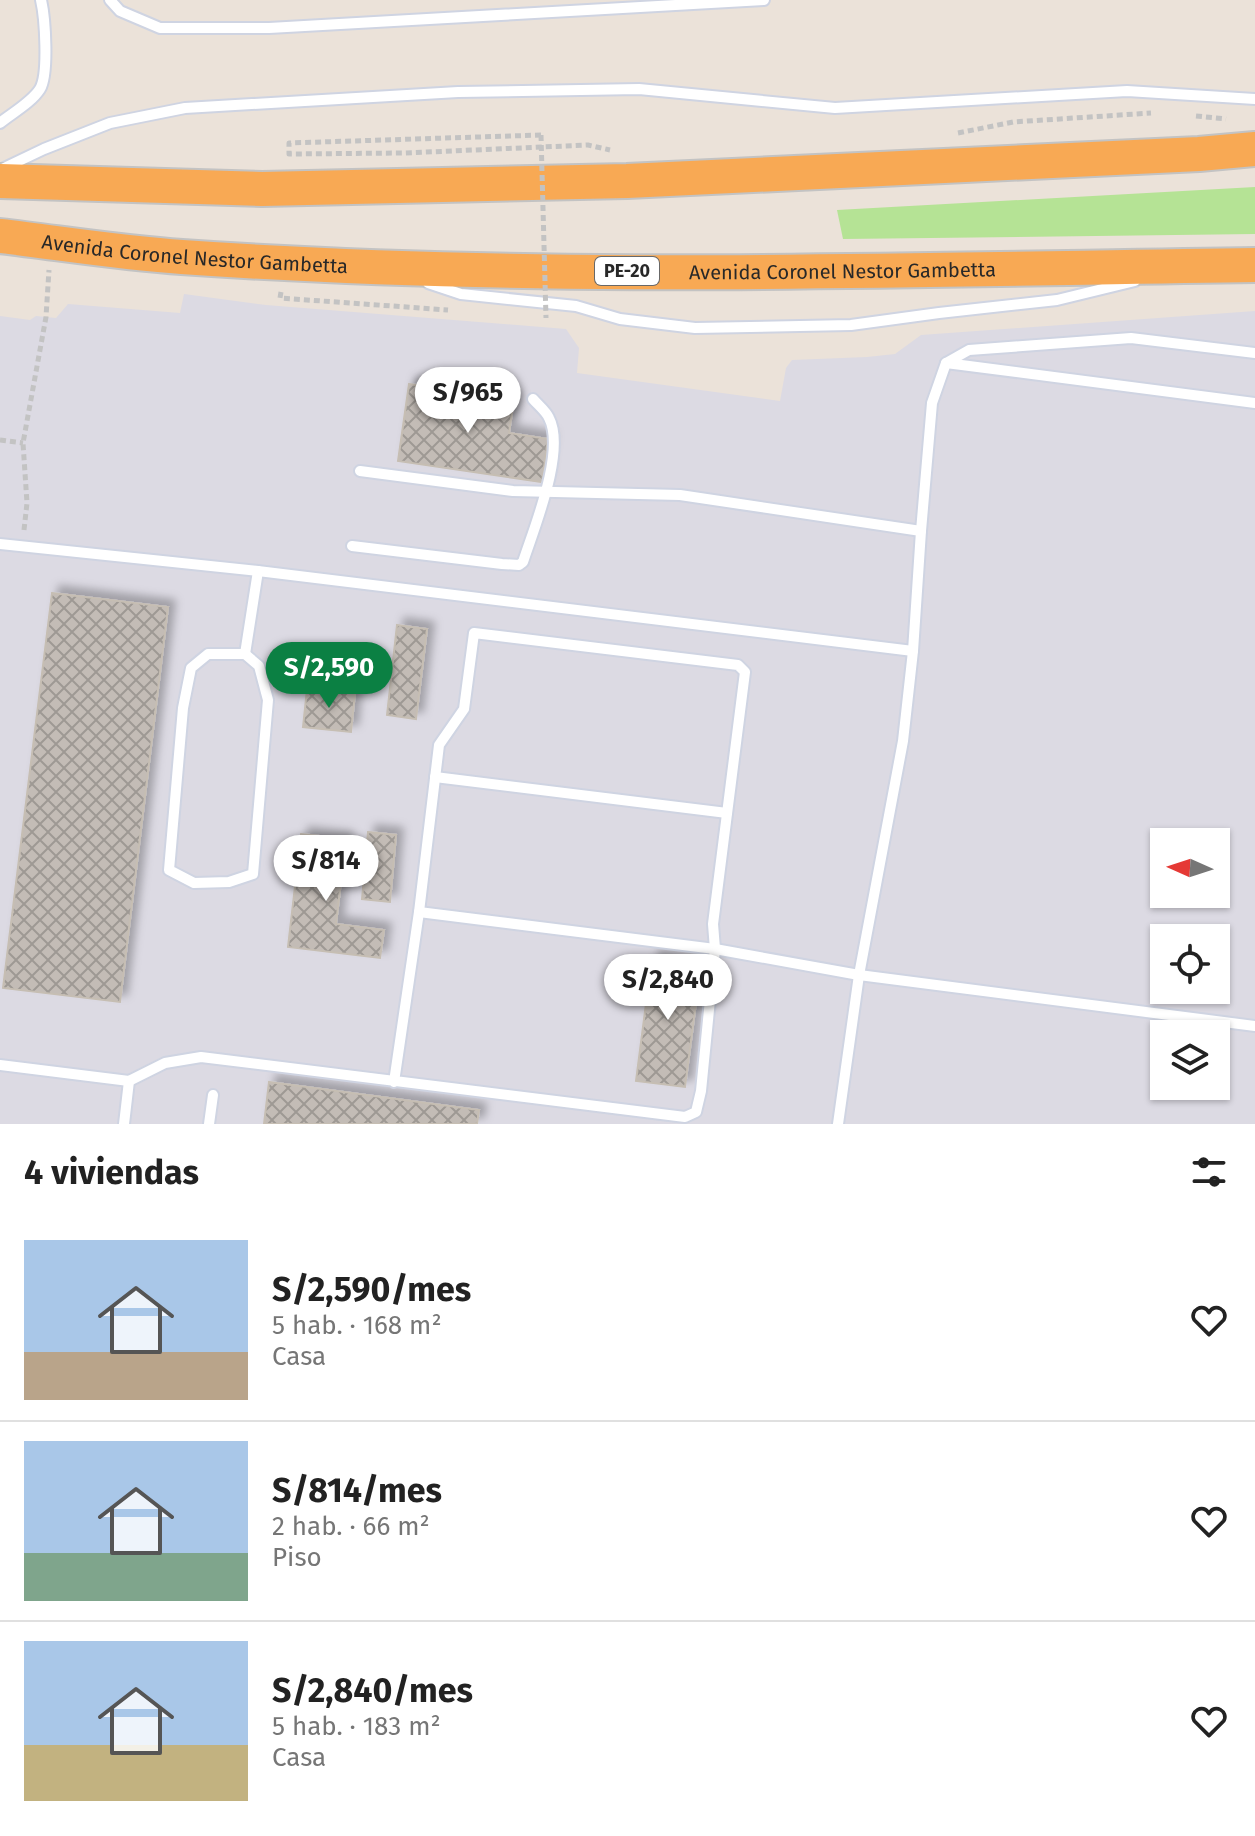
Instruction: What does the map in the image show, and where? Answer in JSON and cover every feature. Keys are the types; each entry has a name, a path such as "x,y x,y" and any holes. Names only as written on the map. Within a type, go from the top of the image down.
{"highway":[{"path":"0,181 262,189 627,181 1184,155 1247,135"},
{"name":"Avenida Coronel Nestor Gambetta","path":"0,236 42,251 433,270 743,272 1255,265"}],"lane":[{"path":"0,123 41,88 45,64 41,0"},
{"path":"110,0 120,11 160,28 269,28 764,0"},
{"path":"0,170 110,123 185,108 458,92 639,89 835,108 1127,91 1255,99"},
{"path":"0,244 42,251"},
{"path":"380,267 461,294 576,306 620,319 695,328 851,325 1057,300 1195,266"},
{"path":"838,1124 859,975 903,741 932,403 946,363 969,350 1131,338 1255,353"},
{"path":"946,363 1255,403"},
{"path":"352,546 502,564 519,565 523,562 547,492 553,451 553,429 549,416 533,399"},
{"path":"360,471 513,491 680,495 921,531"},
{"path":"0,544 258,571 913,651"},
{"path":"245,654 258,571"},
{"path":"0,1065 129,1081 165,1063 201,1057 394,1082 685,1117 691,1115 696,1112 701,1091 715,949 713,924 745,672 738,665 474,633 464,709 439,745 394,1082"},
{"path":"208,654 245,654 259,666 268,700 253,874 229,882 194,883 169,870 183,708 191,668 208,654"},
{"path":"435,777 727,813"},
{"path":"419,912 715,949 859,975 1255,1026"},
{"path":"124,1124 129,1081"},
{"path":"209,1124 213,1095"}],"path":[{"path":"946,136 1013,122 1163,112"},
{"path":"1193,115 1247,135"},
{"path":"531,317 546,318 541,135 289,143 289,154 405,153 588,145 616,151"},
{"path":"22,547 27,503 23,443 46,317 42,251"},
{"path":"281,288 280,298 453,311"},
{"path":"0,440 23,443"}],"shaded area":[{"path":"184,294 266,305 566,329 579,348 577,373 780,401 786,368 792,360 895,354 921,335 1255,311 1255,1124 0,1124 0,316 30,320 36,316 56,318 68,304 180,313"}],"green space":[{"path":"1255,187 1255,234 843,239 837,210"}],"building":[{"path":"409,384 514,399 509,433 548,439 542,482 398,461"},
{"path":"52,593 168,607 120,1002 3,988"},
{"path":"397,625 427,629 416,719 387,715"},
{"path":"307,689 355,693 351,732 303,727"},
{"path":"368,832 396,835 390,902 362,899"},
{"path":"301,834 346,839 336,924 384,930 380,958 288,947"},
{"path":"652,957 701,964 685,1087 636,1081"},
{"path":"269,1082 479,1110 477,1124 264,1124"}]}
